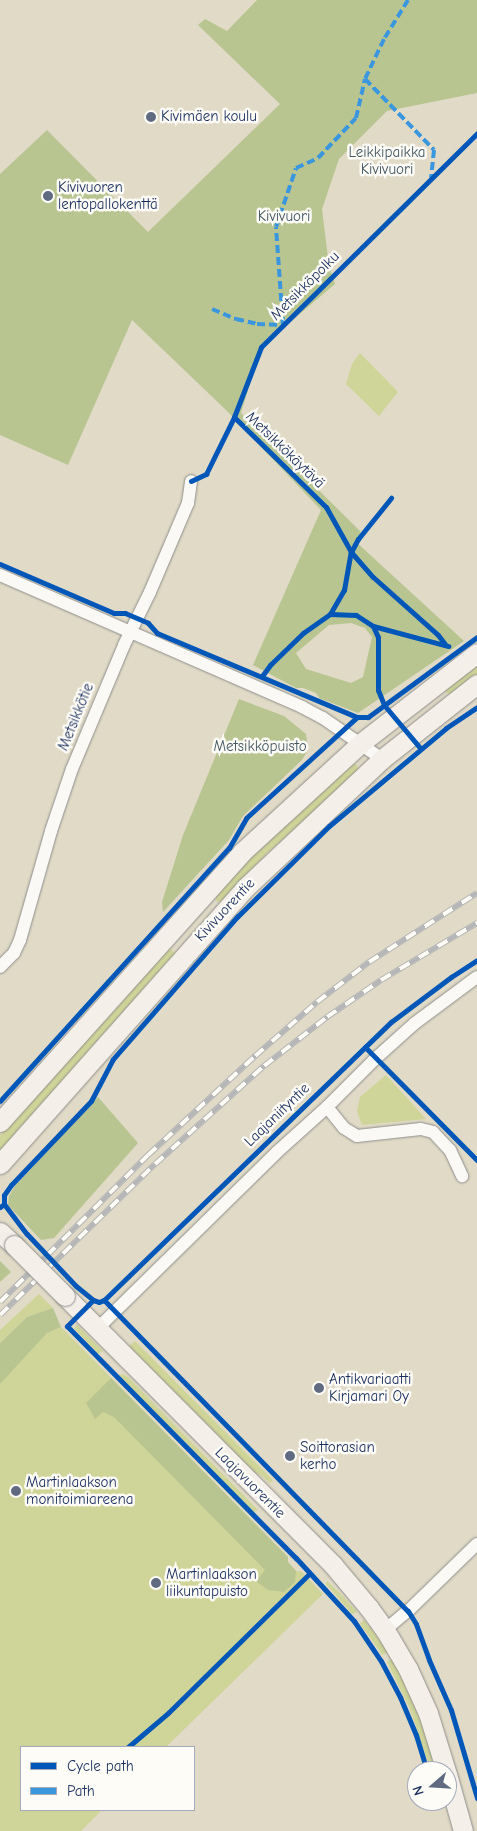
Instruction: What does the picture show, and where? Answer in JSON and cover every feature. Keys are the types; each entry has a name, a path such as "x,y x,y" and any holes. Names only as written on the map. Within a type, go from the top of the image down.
{"street":[{"name":"Metsikkötie","path":"0,966 14,953 20,940 70,777 94,714 188,503 191,481"},
{"path":"0,575 302,707 323,718 382,759"},
{"name":"Kivivuorentie","path":"0,1122 242,852 361,744 477,653"},
{"name":"Kivivuorentie","path":"0,1164 244,888 382,759 477,684"},
{"name":"Laajaniityntie","path":"97,1329 277,1152 415,1023 477,977"},
{"path":"327,1107 344,1128 356,1136 421,1129 433,1132 450,1150 462,1176"},
{"name":"Laajavuorentie","path":"0,1232 333,1565 385,1630 408,1668 428,1713 443,1761"},
{"path":"385,1630 408,1611 477,1544"},
{"name":"Laajavuorentie","path":"457,1809 463,1831"}],"green space":[{"name":"Kivivuori","path":"257,0 477,0 477,93 387,111 339,159 322,209 329,266 335,284 261,347 241,413 361,532 355,541 464,641 358,713 319,698 316,693 303,688 296,688 253,665 321,510 227,411 132,320 68,465 0,435 0,174 47,130 148,232 280,104 198,25 205,19 227,31","holes":["351,623 365,628 372,637 363,677 351,683 306,669 296,653 329,625"]},
{"path":"360,353 398,392 379,416 346,384 352,364"},
{"path":"477,663 477,674 450,694 446,693 444,688"},
{"name":"Metsikköpuisto","path":"239,699 284,716 306,734 308,750 302,760 243,816 229,840 163,912 162,902 183,835"},
{"path":"356,764 359,770 355,776 267,853 221,902 216,901 216,895 249,858 349,767"},
{"path":"168,947 175,953 0,1151 0,1135"},
{"path":"386,1075 426,1119 362,1125 357,1111 360,1097"},
{"path":"98,1097 138,1143 54,1238 41,1240 8,1205 9,1196 15,1186"},
{"path":"0,1261 11,1272 0,1282"},
{"path":"39,1294 53,1308 27,1317 0,1343 0,1330"},
{"path":"53,1308 61,1327 47,1333 0,1384 0,1343 27,1317"},
{"path":"76,1324 103,1351 98,1354 75,1329"},
{"name":"Martinlaakson liikuntapuisto","path":"61,1327 288,1557 288,1562 296,1571 301,1571 323,1594 167,1746 20,1746 20,1811 101,1811 81,1831 0,1831 0,1374 47,1333"},
{"path":"135,1341 273,1480 270,1483 261,1475 253,1472 129,1346"},
{"path":"123,1374 258,1510 254,1512 118,1375"},
{"path":"111,1378 288,1557 288,1562 296,1571 295,1582 284,1592 268,1590 256,1581 265,1570 114,1417 103,1412 95,1419 86,1403"},
{"path":"327,1581 357,1612 352,1614 326,1584"},
{"path":"364,1620 388,1652 382,1655 360,1624"},
{"path":"392,1658 413,1697 434,1761 428,1761 410,1709 387,1662"}],"railway":[{"path":"0,1302 148,1155 255,1056 317,1002 369,962 477,893"},
{"path":"0,1315 155,1164 264,1066 327,1017 381,980 477,923"}],"marked path":[{"path":"408,0 384,39 365,79 434,150 431,178"},
{"path":"212,309 236,319 257,324 283,325 276,227 296,168 318,158 356,118 365,79"}],"cycle path":[{"name":"Metsikköpolku","path":"191,481 206,474 234,417 261,347 477,133"},
{"name":"Metsikkökäytävä","path":"234,417 326,507 351,552 373,577 438,635 445,644"},
{"path":"262,676 270,665 303,633 330,614 344,590 351,552 358,539 391,498"},
{"path":"0,564 114,613 125,613 148,623 157,633 357,717"},
{"path":"330,614 356,615 373,626 378,637 378,690 384,705 421,749"},
{"path":"373,626 448,646"},
{"path":"0,1101 229,848 246,818 357,717 368,717 477,637"},
{"path":"0,1207 4,1204 4,1195 11,1185 91,1101 113,1059 237,917 329,826 446,728 477,707"},
{"path":"104,1300 391,1022 477,960"},
{"path":"365,1047 477,1160"},
{"path":"4,1204 27,1234 76,1286 93,1300 99,1302 104,1300 408,1611 416,1624 429,1660 451,1710 477,1798"},
{"path":"93,1300 67,1326 296,1558 354,1621 381,1661 400,1697 416,1735 424,1761"},
{"path":"129,1746 168,1713 310,1573"}],"place":[{"name":"Kivimäen koulu","path":"151,117"},
{"name":"Kivivuoren lentopallokenttä","path":"48,196"},
{"name":"Antikvariaatti Kirjamari Oy","path":"319,1388"},
{"name":"Soittorasian kerho","path":"290,1456"},
{"name":"Martinlaakson monitoimiareena","path":"16,1491"},
{"name":"Martinlaakson liikuntapuisto","path":"156,1583"}],"park label":[{"name":"Leikkipaikka Kivivuori","path":"387,160"}]}
